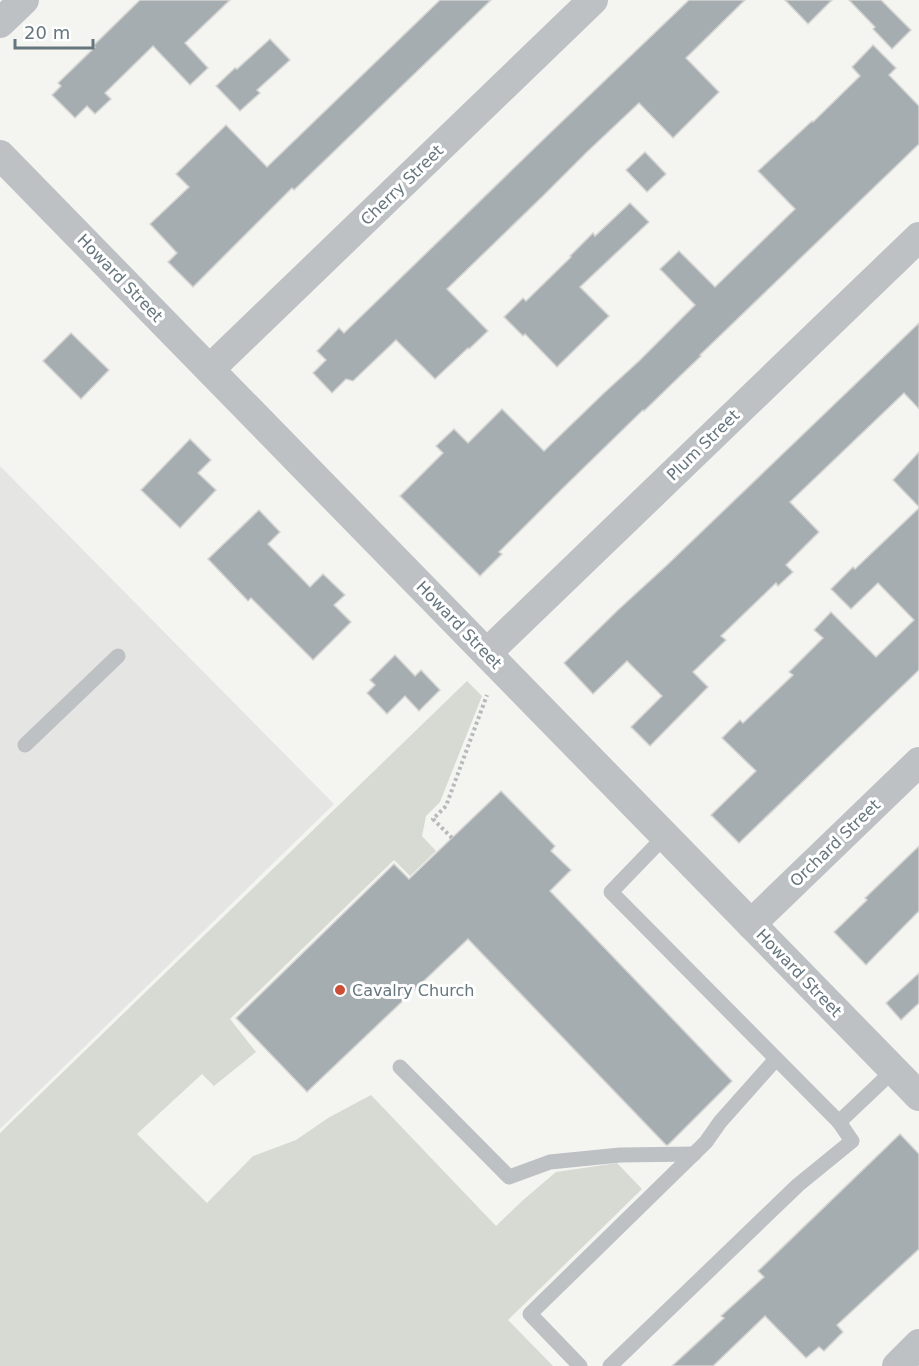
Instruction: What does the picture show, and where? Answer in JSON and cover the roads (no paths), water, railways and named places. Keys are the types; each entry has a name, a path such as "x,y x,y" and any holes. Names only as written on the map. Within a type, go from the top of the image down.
{"street":[{"path":"0,23 24,0"},
{"name":"Cherry Street","path":"210,369 593,0"},
{"name":"Howard Street","path":"0,155 919,1096"},
{"name":"Plum Street","path":"487,653 919,237"},
{"name":"Orchard Street","path":"751,924 919,762"},
{"path":"897,1366 919,1344"}],"lane":[{"path":"25,746 118,656"},
{"path":"610,1366 794,1188 852,1141 839,1122 611,892 665,836"},
{"path":"580,1366 530,1314 706,1142 720,1122 776,1059"},
{"path":"400,1067 509,1177 550,1162 620,1155 694,1154"},
{"path":"839,1122 894,1070"}],"place":[{"name":"Cavalry Church","path":"340,990"}]}
